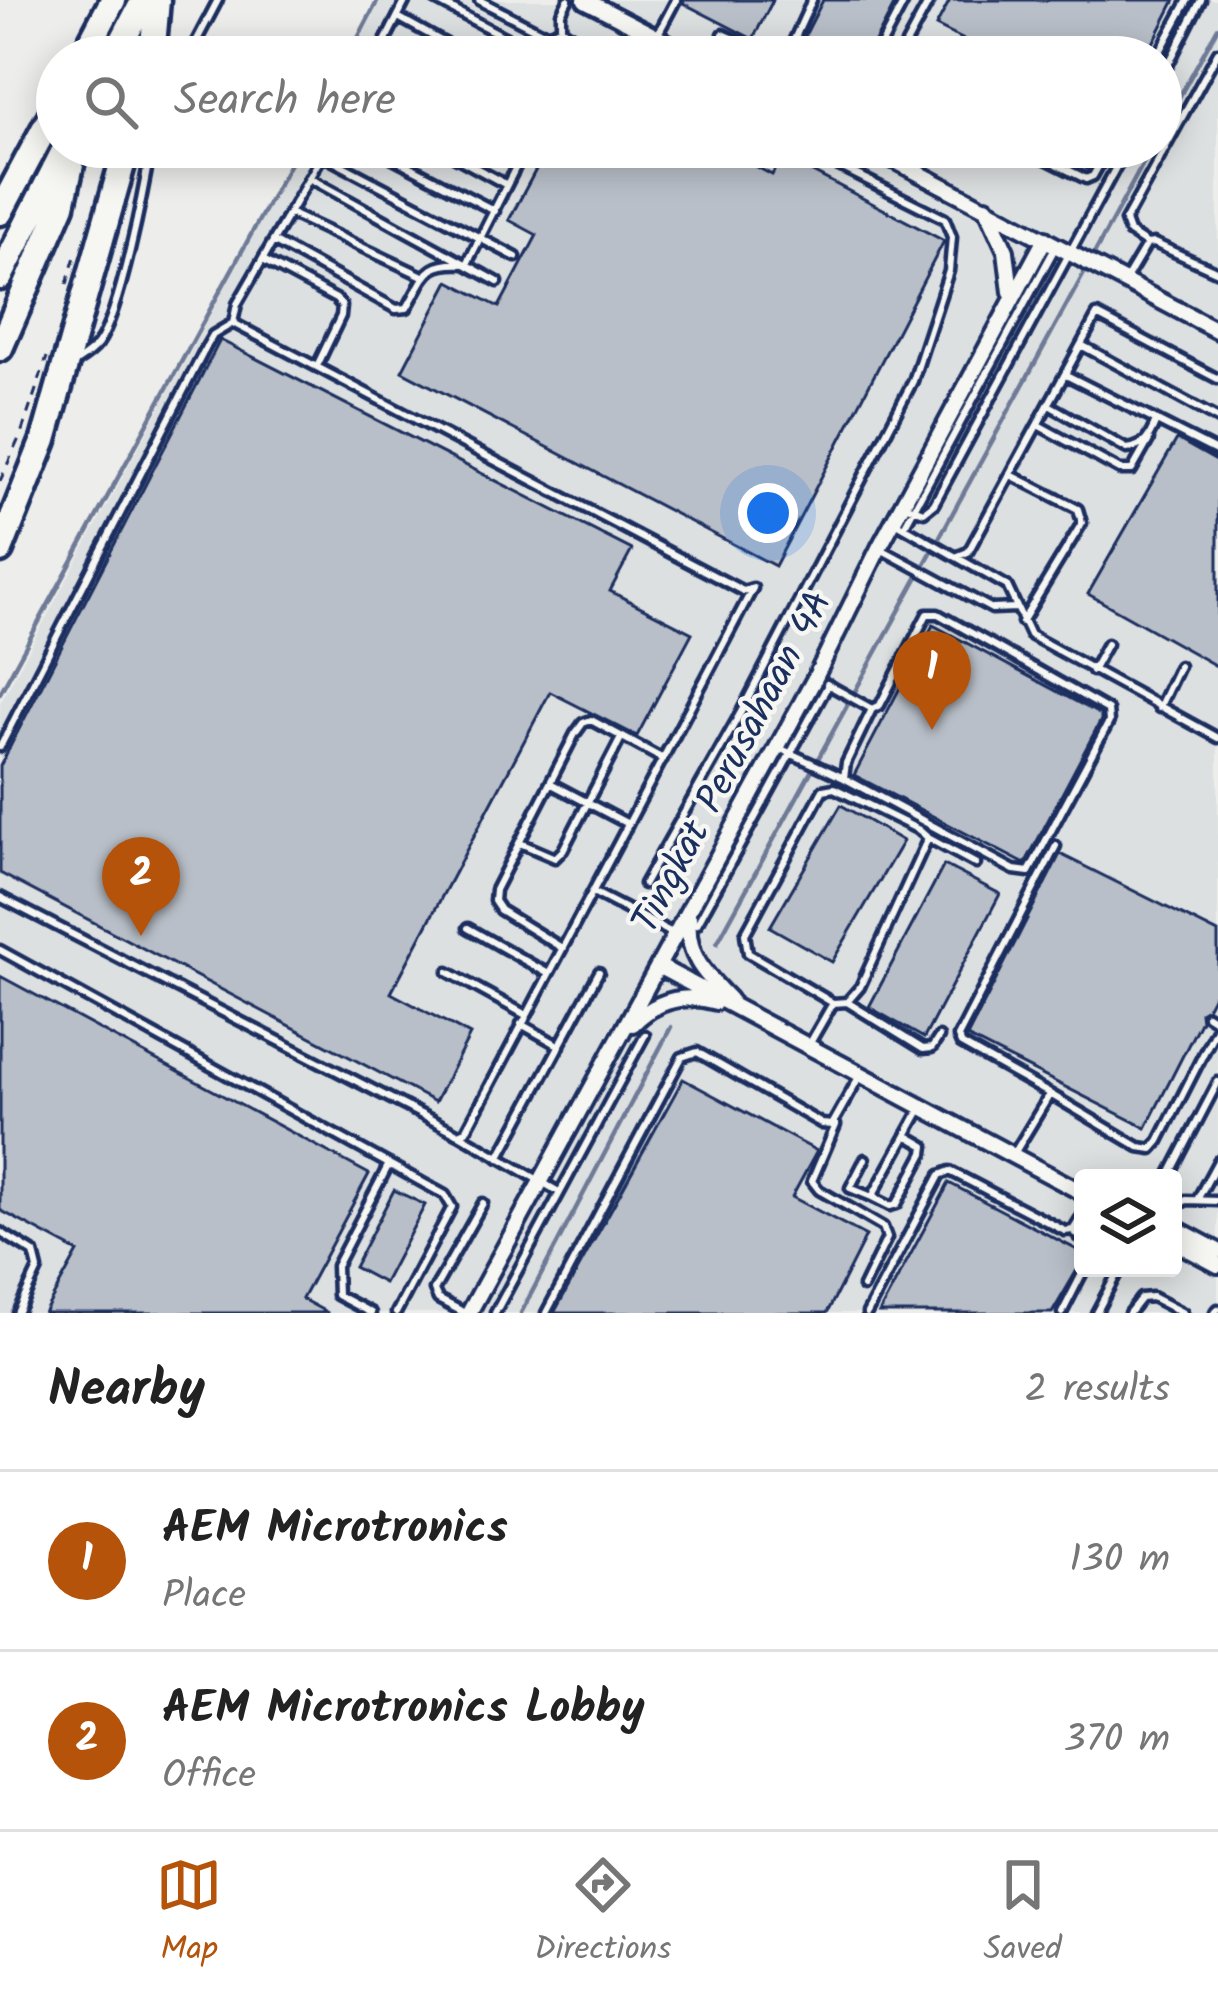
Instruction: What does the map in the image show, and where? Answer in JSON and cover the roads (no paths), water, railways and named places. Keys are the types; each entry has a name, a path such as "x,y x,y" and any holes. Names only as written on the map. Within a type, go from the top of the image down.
{"highway":[{"path":"94,36 113,0"},
{"path":"125,36 144,0"},
{"path":"154,36 157,0"},
{"path":"0,212 36,145"},
{"path":"0,277 55,168"},
{"path":"0,348 62,205 70,168"},
{"path":"0,550 34,470 58,358 120,168"}],"street":[{"path":"585,0 654,36"},
{"path":"910,168 1218,331"},
{"path":"986,207 1012,275 1011,296 1000,319"},
{"name":"Tingkat Perusahaan 4A","path":"467,1313 675,935 769,779 777,747 821,681 878,548 908,507 1000,319 1051,242"},
{"path":"703,894 687,923 689,946 701,970 738,1009"},
{"path":"658,966 1074,1187"},
{"path":"613,1049 646,1010 666,1001 706,999 738,1009"},
{"path":"1182,1232 1218,1250"},
{"path":"1182,1246 1218,1264"}],"lane":[{"path":"199,36 218,0"},
{"path":"388,36 406,0"},
{"path":"435,0 503,36"},
{"path":"479,0 541,32 551,34 560,28"},
{"path":"561,36 561,13 568,0"},
{"path":"657,36 676,0"},
{"path":"796,36 812,0"},
{"path":"886,36 905,0"},
{"path":"910,36 930,0"},
{"path":"1168,36 1188,0"},
{"path":"1182,38 1201,0"},
{"path":"398,17 432,36"},
{"path":"560,28 571,36"},
{"path":"723,34 728,36"},
{"path":"1182,117 1218,52"},
{"path":"58,358 95,349 102,338 146,168"},
{"path":"0,747 206,347 213,335 233,322 237,304 315,168"},
{"path":"355,168 516,256"},
{"path":"412,168 495,211"},
{"path":"476,168 506,184"},
{"path":"467,264 515,168"},
{"path":"644,884 741,712 913,381 949,271 952,237 945,219 843,168"},
{"path":"1064,168 1086,179 1097,168"},
{"path":"1051,242 908,507 924,512 934,504 1116,168"},
{"path":"1148,244 1129,232 1125,221 1154,168"},
{"path":"309,178 498,282"},
{"path":"290,213 425,278"},
{"path":"274,241 396,309 407,308 440,262 467,264"},
{"path":"1125,280 1154,242 1218,272"},
{"path":"263,260 336,298 342,306 317,366"},
{"path":"958,556 968,552 1097,315 1218,379"},
{"path":"233,322 743,591 752,588 547,973 473,1123 459,1134"},
{"path":"1081,345 1218,419"},
{"path":"1065,374 1218,452"},
{"path":"1048,404 1127,448 1141,447 1149,440"},
{"path":"1037,425 1120,470 1132,470 1156,421"},
{"path":"1011,475 1078,509 1082,523 1022,622"},
{"path":"898,524 1007,586 1030,635 1218,738"},
{"path":"878,548 992,610 1016,608"},
{"path":"777,747 1014,870 1029,872 1109,722 1108,710 938,614 927,614 880,705 872,709 851,751 844,778"},
{"path":"1092,671 1107,644"},
{"path":"1159,708 1179,665"},
{"path":"769,779 793,754 821,681 872,709"},
{"path":"562,948 500,910 494,901 495,890 550,783 583,722 590,720 663,759"},
{"path":"520,843 555,858 563,850 622,736"},
{"path":"851,751 865,758"},
{"path":"550,783 628,824"},
{"path":"939,1036 932,1048 923,1049 847,1002 832,1003 748,953 746,934 823,790 834,788 976,864"},
{"path":"847,1002 860,987 928,838"},
{"path":"1056,846 958,1037 961,1044 1139,1147 1152,1149 1160,1142 1218,1024 1207,1016"},
{"path":"592,891 675,935"},
{"path":"697,924 703,894"},
{"path":"0,897 459,1134 560,1192"},
{"path":"468,928 547,973"},
{"path":"0,950 445,1195 452,1208 396,1313"},
{"path":"448,972 526,1015"},
{"path":"499,1158 599,972"},
{"path":"809,1046 832,1003"},
{"path":"521,1024 560,1046"},
{"path":"495,1313 645,1035"},
{"path":"547,1313 682,1057 697,1052 822,1124 838,1121"},
{"path":"860,1074 812,1181 819,1190 883,1227 887,1238 862,1287"},
{"path":"595,1082 614,1093"},
{"path":"1173,1169 1217,1085"},
{"path":"1013,1155 1050,1094"},
{"path":"872,1197 922,1107"},
{"path":"865,1159 850,1188 890,1206 901,1197 924,1153 922,1144 906,1135"},
{"path":"1198,1198 1218,1161"},
{"path":"370,1313 337,1294 336,1266 388,1164"},
{"path":"867,1313 940,1175 950,1171 1065,1231 1073,1230"},
{"path":"1182,1203 1198,1198 1218,1201"},
{"path":"467,1313 438,1299 434,1290 482,1203"},
{"path":"0,1232 34,1253 38,1269 16,1313"},
{"path":"1062,1313 1080,1277"},
{"path":"1096,1313 1115,1277"},
{"path":"1129,1313 1141,1298 1152,1297 1183,1313"}],"waterway":[{"path":"359,36 378,0"},
{"path":"1182,92 1218,27"},
{"path":"0,693 288,168"},
{"path":"1092,258 1141,168"},
{"path":"717,943 1087,268"},
{"path":"521,1313 671,1027"}],"place":[{"name":"AEM Microtronics","path":"932,730"},
{"name":"AEM Microtronics Lobby","path":"141,936"}]}
